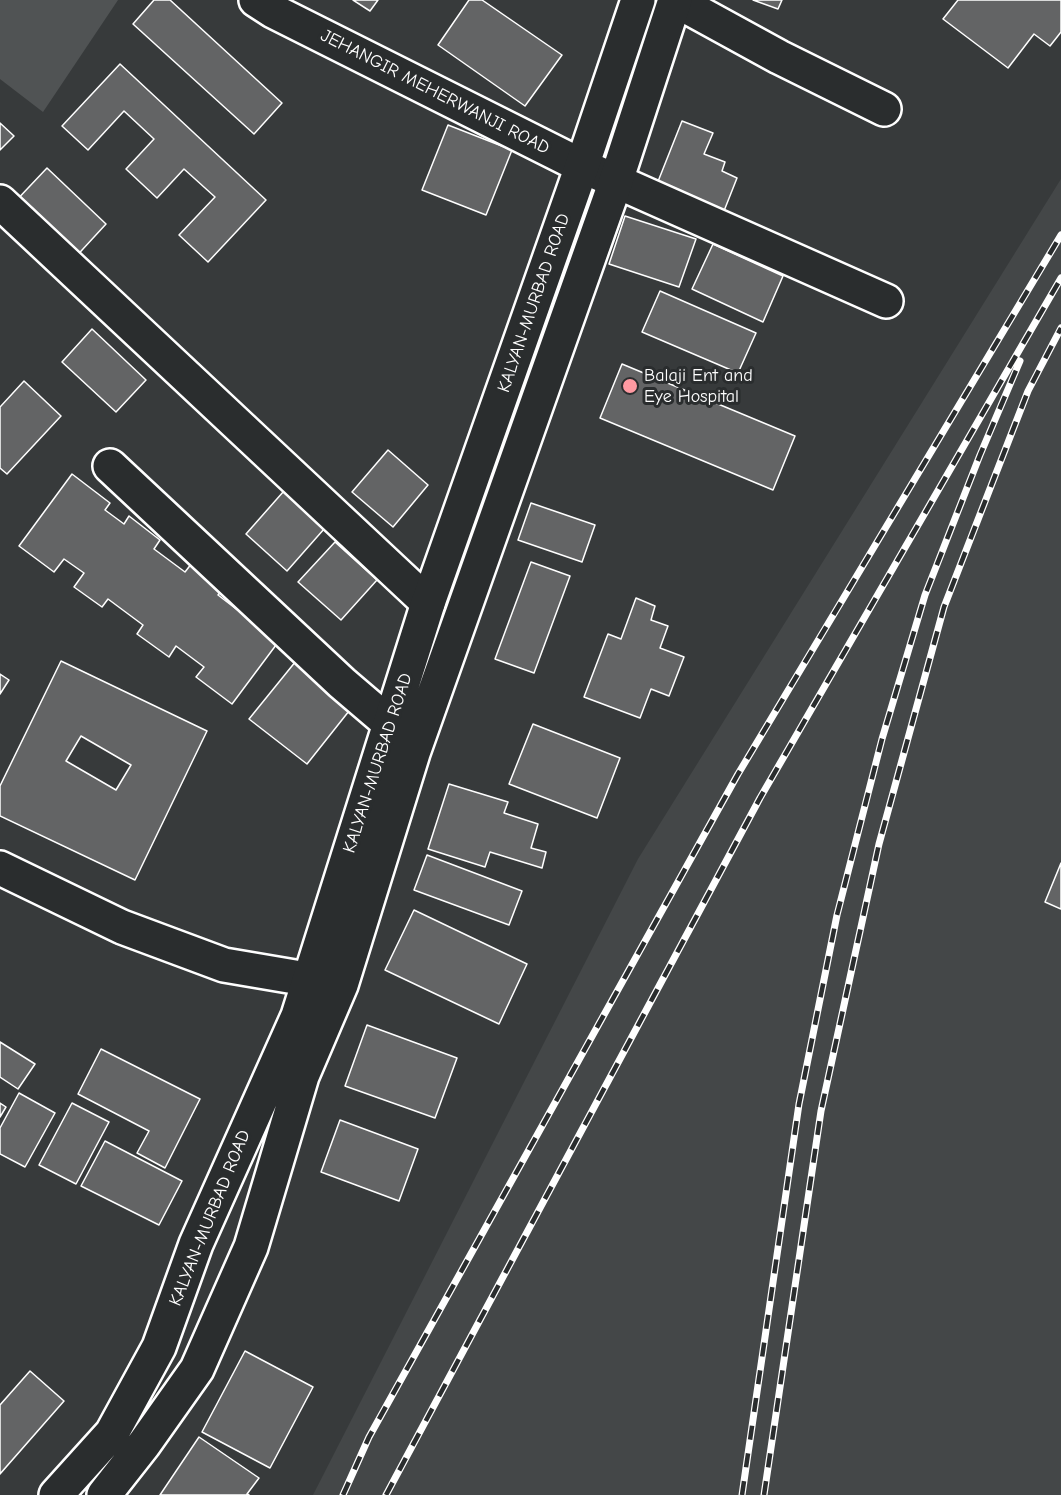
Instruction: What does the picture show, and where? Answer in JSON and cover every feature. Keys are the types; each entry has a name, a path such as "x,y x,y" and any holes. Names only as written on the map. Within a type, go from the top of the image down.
{"main road":[{"name":"JEHANGIR MEHERWANJI ROAD","path":"256,0 273,11 582,166 886,301"},
{"name":"KALYAN-MURBAD ROAD","path":"104,1495 144,1444 197,1369 251,1247 302,1076 341,985 405,729 428,603 638,0"},
{"name":"KALYAN-MURBAD ROAD","path":"56,1495 112,1433 159,1347 196,1244 298,1016 308,980 616,181 675,0"},
{"path":"675,0 814,76 884,109"},
{"path":"0,202 428,603"},
{"path":"110,466 342,683 405,729"},
{"path":"0,868 122,927 224,965 341,985"}],"shaded area":[{"path":"0,0 118,0 43,112 0,79"},
{"path":"1061,179 1061,1495 313,1495 638,859"}],"building":[{"path":"154,0 170,0 282,103 254,134 133,24"},
{"path":"353,0 378,0 370,11"},
{"path":"469,0 482,0 562,55 525,106 438,45"},
{"path":"753,0 782,0 778,9"},
{"path":"958,0 1061,0 1061,32 1050,46 1034,34 1008,68 943,19"},
{"path":"120,64 266,200 208,262 179,235 215,197 184,169 157,198 126,169 154,139 124,111 88,150 62,126"},
{"path":"682,121 713,133 704,154 725,162 722,171 737,178 722,216 655,189"},
{"path":"0,123 14,136 0,150"},
{"path":"448,125 512,150 486,215 422,190"},
{"path":"47,168 106,224 71,262 11,206"},
{"path":"625,216 696,239 679,287 609,264"},
{"path":"713,244 783,276 763,322 692,289"},
{"path":"660,291 756,333 738,373 642,332"},
{"path":"92,329 146,380 116,412 62,362"},
{"path":"622,364 795,436 773,490 600,418"},
{"path":"24,381 61,416 7,474 0,468 0,407"},
{"path":"388,450 428,485 393,527 352,492"},
{"path":"72,474 110,503 105,510 124,524 129,516 160,540 154,549 185,572 192,563 224,587 218,595 244,615 247,611 282,637 232,704 196,677 204,667 176,646 169,657 137,634 143,625 108,599 102,607 74,587 84,573 64,559 54,572 19,546"},
{"path":"291,483 332,520 287,571 246,534"},
{"path":"531,503 595,525 582,562 518,540"},
{"path":"335,542 377,580 341,620 298,582"},
{"path":"531,562 570,576 534,673 495,659"},
{"path":"636,598 655,606 651,620 668,626 660,648 684,657 669,696 651,689 640,718 584,697 608,634 621,639"},
{"path":"61,661 207,731 135,880 0,816 0,786","holes":["81,736 131,765 116,790 66,761"]},
{"path":"296,661 353,706 307,764 249,719"},
{"path":"0,674 9,680 0,694"},
{"path":"533,724 620,758 597,818 509,784"},
{"path":"449,784 508,802 504,813 538,824 531,848 546,852 542,868 490,852 485,867 428,849"},
{"path":"427,855 522,891 509,925 414,890"},
{"path":"1061,863 1061,909 1045,902"},
{"path":"414,910 527,964 499,1024 385,970"},
{"path":"367,1025 457,1058 435,1118 345,1086"},
{"path":"0,1042 35,1064 18,1089 0,1077"},
{"path":"101,1049 200,1099 165,1168 137,1153 149,1131 78,1094"},
{"path":"19,1093 55,1113 25,1167 0,1154 0,1128"},
{"path":"0,1103 6,1107 0,1117"},
{"path":"72,1103 109,1122 76,1184 39,1165"},
{"path":"340,1120 418,1149 399,1201 321,1172"},
{"path":"105,1141 182,1181 159,1225 81,1186"},
{"path":"245,1351 313,1387 270,1468 202,1432"},
{"path":"30,1371 64,1401 0,1474 0,1405"},
{"path":"199,1437 259,1478 247,1494 249,1495 160,1495"}],"railway":[{"path":"343,1495 369,1437 738,774 1061,235"},
{"path":"386,1495 760,798 1061,278"},
{"path":"764,1495 821,1111 879,844 944,607 1028,391 1061,328"},
{"path":"742,1495 799,1104 837,915 882,739 925,595 1020,361"}],"place":[{"name":"Balaji Ent and Eye Hospital","path":"630,386"}]}
